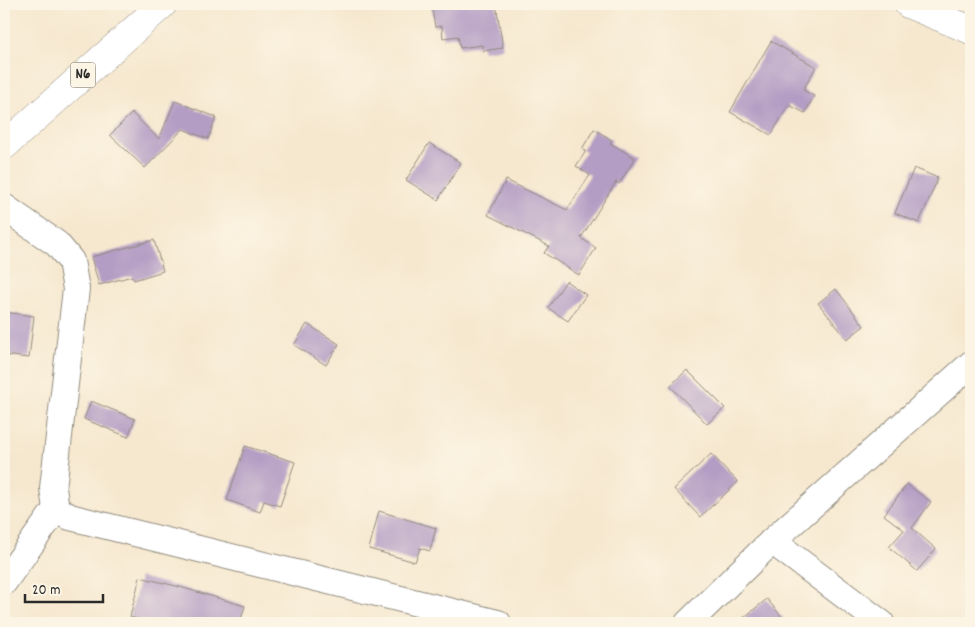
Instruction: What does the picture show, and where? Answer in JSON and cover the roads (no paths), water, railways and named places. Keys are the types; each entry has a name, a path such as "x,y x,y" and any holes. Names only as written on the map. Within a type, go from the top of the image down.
{"main road":[{"name":"N6","path":"4,146 162,4"},
{"path":"908,4 971,30"}],"street":[{"path":"4,207 57,244 71,261 76,288 53,488 56,509 4,582"},
{"path":"688,623 772,541 971,364"},
{"path":"56,509 70,517 498,623"},
{"path":"772,541 881,623"}]}
